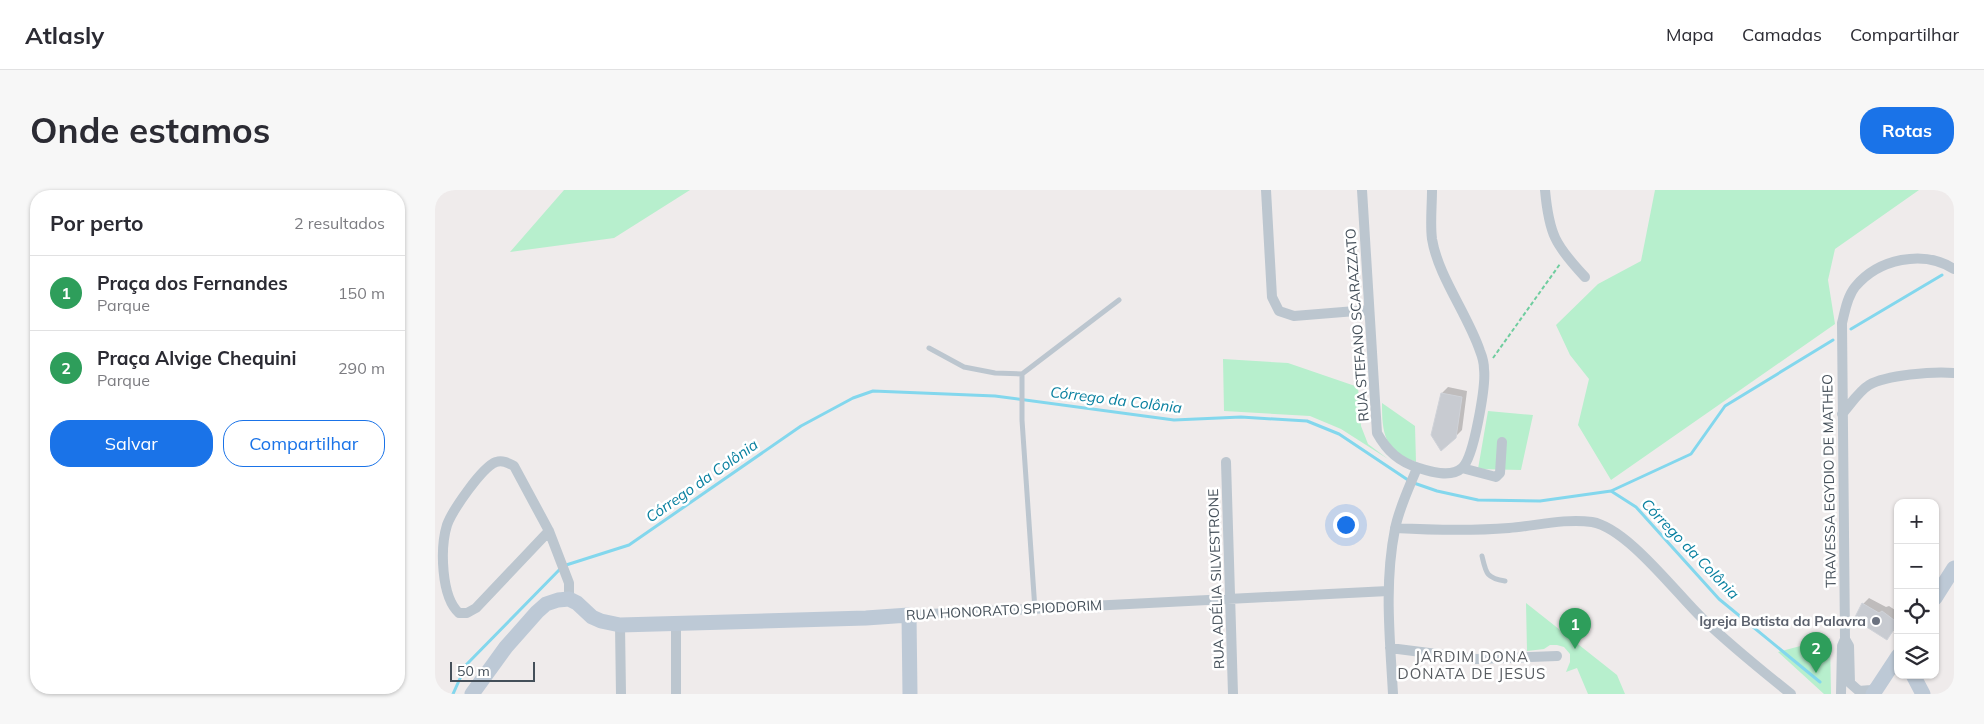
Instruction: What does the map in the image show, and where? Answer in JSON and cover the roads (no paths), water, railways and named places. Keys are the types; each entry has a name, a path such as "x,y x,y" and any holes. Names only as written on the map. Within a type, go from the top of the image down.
{"street":[{"path":"1266,190 1272,297 1279,311 1294,316 1368,310"},
{"name":"RUA STEFANO SCARAZZATO","path":"1362,190 1377,433 1384,446 1416,472 1451,473 1462,468"},
{"path":"1432,190 1432,239 1439,262 1480,351 1484,370 1476,432 1469,456 1462,468 1496,477 1500,473 1502,442"},
{"path":"1545,190 1547,214 1555,240 1565,256 1585,277"},
{"name":"TRAVESSA EGYDIO DE MATHEO","path":"1841,694 1842,646 1845,639 1842,323 1849,295 1855,286 1868,275 1887,264 1905,259 1917,258 1934,261 1954,269"},
{"path":"1842,414 1869,385 1911,374 1954,373"},
{"path":"472,694 484,676 537,612 546,604 569,599 569,583 549,531 514,466 505,461 485,468 465,494 447,525 443,548 447,596 452,608 459,613 467,613 476,608 549,531"},
{"name":"RUA ADÉLIA SILVESTRONE","path":"1226,462 1233,694"},
{"path":"1393,694 1388,591 1395,528 1403,502 1416,472"},
{"path":"1395,528 1428,530 1502,529 1573,522 1592,522 1607,527 1626,539 1702,618 1791,694"},
{"path":"1939,592 1954,568"},
{"name":"RUA HONORATO SPIODORIM","path":"569,599 577,603 592,617 621,625 1035,610 1388,591"},
{"path":"909,615 910,694"},
{"path":"676,624 676,694"},
{"path":"621,625 621,694"},
{"name":"TRAVESSA EGYDIO DE MATHEO","path":"1845,639 1849,646 1850,682 1859,691 1875,690"},
{"path":"1391,648 1476,659 1557,656"},
{"path":"1875,690 1894,662"},
{"path":"484,676 485,694"},
{"path":"1915,679 1923,694"}],"lane":[{"path":"929,348 964,367 995,373 1022,374 1119,300"},
{"path":"1022,374 1022,420 1035,610"},
{"path":"1482,556 1488,576 1494,579 1505,580"}],"waterway":[{"path":"1851,329 1942,275"},
{"path":"1611,491 1691,454 1725,406 1833,340"},
{"name":"Córrego da Colônia","path":"453,694 466,665 563,566 629,545 801,426 853,398 873,391 995,396 1174,420 1241,417 1307,421 1339,434 1411,482 1437,491 1478,500 1540,501 1611,491 1636,507 1719,599 1820,682"}],"place":[{"name":"Igreja Batista da Palavra","path":"1876,621"},
{"name":"Praça dos Fernandes","path":"1575,649"},
{"name":"Praça Alvige Chequini","path":"1816,673"}],"district":[{"name":"JARDIM DONA DONATA DE JESUS","path":"1472,666"}]}
